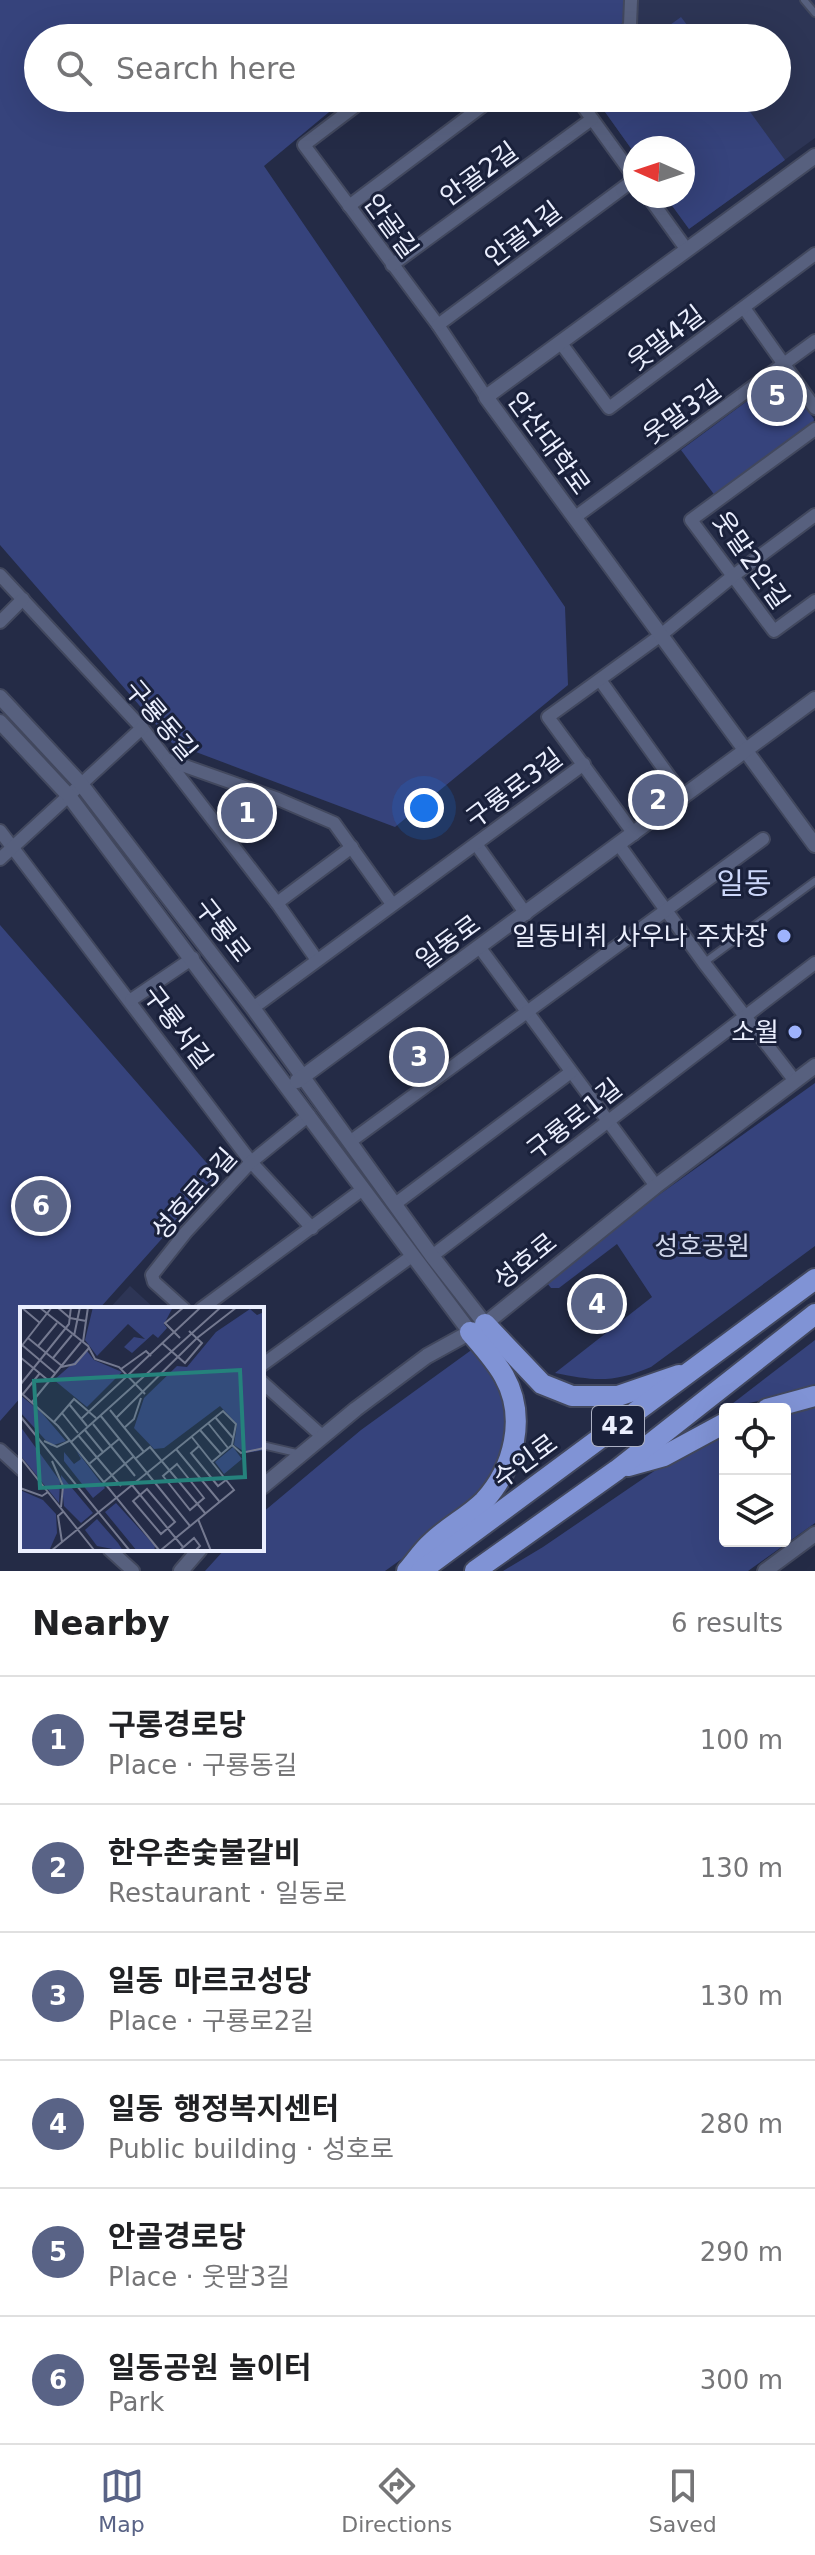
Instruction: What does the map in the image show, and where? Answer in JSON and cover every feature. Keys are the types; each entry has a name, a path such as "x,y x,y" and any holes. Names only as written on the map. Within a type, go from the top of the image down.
{"highway":[{"name":"수인로","path":"421,1571 815,1279"},
{"name":"42","path":"475,1571 617,1470 815,1314"},
{"path":"477,1328 542,1384 572,1396 618,1396 694,1370"},
{"path":"407,1571 430,1543 485,1500 504,1474 513,1448 514,1412 505,1379 477,1328"},
{"path":"789,1403 815,1396"},
{"path":"617,1470 664,1456 719,1426"}],"street":[{"path":"630,24 631,0"},
{"name":"안골길","path":"348,112 304,145 438,325 486,397"},
{"path":"349,206 474,112"},
{"path":"587,112 623,162"},
{"name":"안골2길","path":"392,265 592,119"},
{"name":"안산대학로","path":"815,156 486,397 815,845"},
{"name":"안골1길","path":"438,325 623,187"},
{"path":"657,208 687,250"},
{"name":"웃말4길","path":"560,342 609,408 815,254"},
{"path":"744,308 815,408"},
{"name":"웃말3길","path":"574,518 815,341"},
{"name":"웃말2안길","path":"815,429 691,520 774,631 815,601"},
{"path":"634,834 548,717 661,635 815,515"},
{"name":"구룡동길","path":"0,575 142,728 317,960"},
{"path":"0,622 23,599"},
{"path":"600,680 684,797"},
{"name":"구룡로","path":"0,697 81,784 253,1008 432,1256 477,1328"},
{"name":"일동로","path":"288,1087 815,699"},
{"name":"구룡로","path":"0,722 69,796 193,958 412,1256 477,1328"},
{"path":"0,859 142,728"},
{"path":"168,760 278,799 334,823 392,904"},
{"name":"구룡로3길","path":"253,1008 584,764"},
{"name":"구룡서길","path":"0,831 251,1162 312,1228"},
{"path":"351,1141 763,839"},
{"path":"476,844 526,914"},
{"path":"619,845 704,963 795,1081"},
{"path":"277,903 352,847"},
{"path":"480,948 656,1186"},
{"path":"131,1000 193,958"},
{"name":"구룡로1길","path":"432,1256 815,963"},
{"name":"성호로","path":"264,1485 322,1436 427,1356 477,1328 656,1186 815,1066"},
{"path":"395,1204 571,1072"},
{"name":"성호로3길","path":"182,1307 154,1282 152,1275 186,1232 251,1162 309,1115"},
{"path":"204,1307 363,1189"},
{"path":"264,1364 412,1256"},
{"path":"264,1384 322,1436"},
{"path":"2,1455 20,1468"},
{"path":"765,1571 815,1534"},
{"path":"111,1551 133,1571"},
{"path":"181,1571 198,1551"}],"lane":[{"path":"804,0 815,13"},
{"path":"704,963 815,881"},
{"path":"264,1445 301,1454"}],"shaded area":[{"path":"632,0 815,0 815,138 689,229 674,208 695,208 695,136 623,137 605,112 791,112 791,24 622,24"},
{"path":"130,1286 153,1307 111,1307"}],"green space":[{"path":"0,0 632,0 622,24 24,24 24,112 329,112 264,166 565,607 568,685 395,827 172,743 0,545"},
{"path":"681,17 686,24 671,24"},
{"path":"605,112 750,112 785,160 689,229 674,208 695,208 695,136 623,137"},
{"path":"778,378 784,379 814,419 813,425 716,497 681,450"},
{"path":"0,925 218,1176 101,1307 20,1307 20,1398 0,1421"},
{"name":"성호공원","path":"815,1083 815,1246 651,1367 626,1376 604,1379 555,1373 652,1297 617,1244 559,1288 551,1288 543,1278"},
{"path":"815,1340 815,1390 733,1403"},
{"path":"481,1348 508,1400 508,1450 474,1507 385,1571 205,1571 223,1551 264,1551 264,1511 361,1430 470,1351"},
{"path":"815,1402 815,1523 791,1540 791,1475 791,1408"},
{"path":"719,1437 719,1547 782,1547 748,1571 503,1571 543,1547 669,1461"}],"place":[{"name":"안골경로당","path":"777,396"},
{"name":"한우촌숯불갈비","path":"658,800"},
{"name":"구롱경로당","path":"247,813"},
{"name":"일동비취 사우나 주차장","path":"784,936"},
{"name":"소월","path":"795,1032"},
{"name":"일동 마르코성당","path":"419,1057"},
{"name":"일동공원 놀이터","path":"41,1206"},
{"name":"일동 행정복지센터","path":"597,1304"}],"district":[{"name":"일동","path":"744,884"}]}
